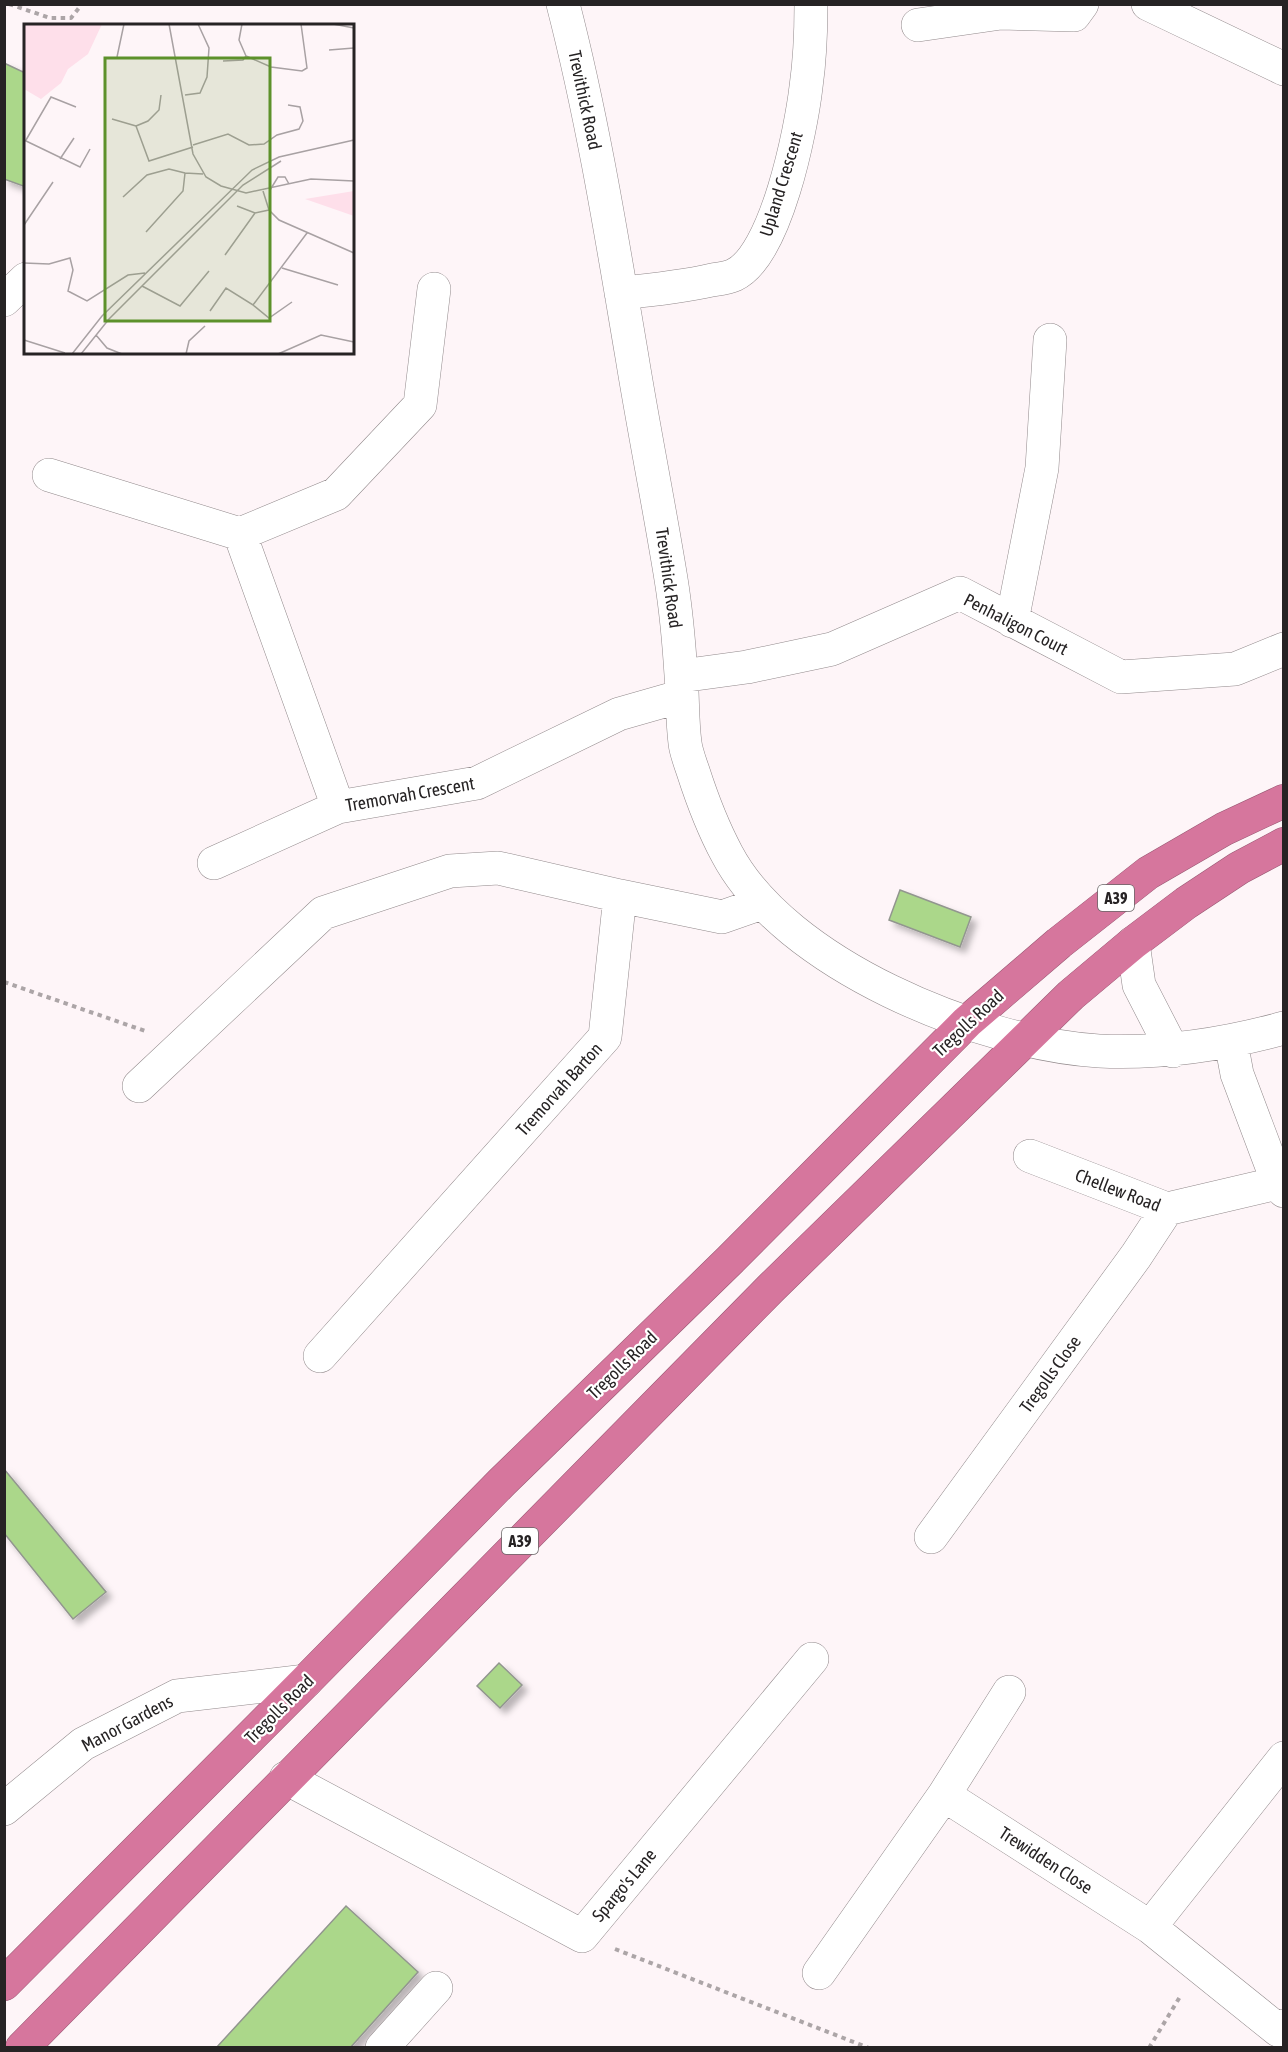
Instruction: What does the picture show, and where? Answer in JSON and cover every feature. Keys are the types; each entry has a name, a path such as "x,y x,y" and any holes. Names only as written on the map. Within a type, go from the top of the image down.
{"highway":[{"name":"Tregolls Road","path":"4,1984 502,1482 730,1260 967,1022 1059,943 1148,873 1224,829 1284,801"},
{"name":"A39","path":"22,2048 771,1288 1071,995 1133,943 1212,885 1284,844"}],"street":[{"name":"Trevithick Road","path":"563,4 579,65 672,585 682,686 685,747 701,795 728,857 762,903 787,927 830,957 905,1000 1025,1041 1098,1051 1173,1051 1231,1042 1283,1027"},
{"name":"Upland Crescent","path":"621,293 690,285 735,275 751,260 764,242 774,218 796,147 806,88 811,39 811,4"},
{"path":"918,25 1001,13 1074,15 1082,4"},
{"path":"1148,4 1284,69"},
{"path":"4,300 24,281"},
{"path":"49,475 240,534 336,494 420,405 434,289"},
{"path":"1012,621 1042,468 1050,340"},
{"name":"Tremorvah Crescent","path":"240,534 338,807 477,783 682,686"},
{"name":"Penhaligon Court","path":"682,686 747,667 832,649 960,593 1121,677 1235,669 1284,649"},
{"path":"214,863 338,807"},
{"path":"139,1086 323,913 450,871 498,868 722,917 762,903"},
{"name":"Tremorvah Barton","path":"320,1356 605,1037 620,896"},
{"path":"1133,943 1139,985 1173,1051"},
{"name":"Chellew Road","path":"1030,1156 1167,1209 1281,1187 1237,1074 1231,1042"},
{"name":"Tregolls Close","path":"932,1537 1136,1256 1167,1209"},
{"name":"Spargo's Lane","path":"286,1778 582,1936 812,1659"},
{"name":"Manor Gardens","path":"4,1809 83,1744 177,1696 306,1681"},
{"path":"819,1973 944,1795 1009,1692"},
{"path":"1150,1927 1284,1758"},
{"name":"Trewidden Close","path":"944,1795 1150,1927 1278,2030 1284,2026"},
{"path":"382,2048 436,1988"}],"path":[{"path":"9,4 51,18 71,18 82,4"},
{"path":"4,982 183,1044"},
{"path":"582,1936 869,2048"},
{"path":"1149,2048 1199,1967"}],"building":[{"path":"4,63 23,72 24,70 24,186 4,179"},
{"path":"900,890 971,917 960,947 889,920"},
{"path":"4,1469 106,1592 73,1619 4,1533"},
{"path":"499,1663 522,1685 500,1708 477,1686"},
{"path":"346,1906 418,1972 350,2048 216,2048"}]}
